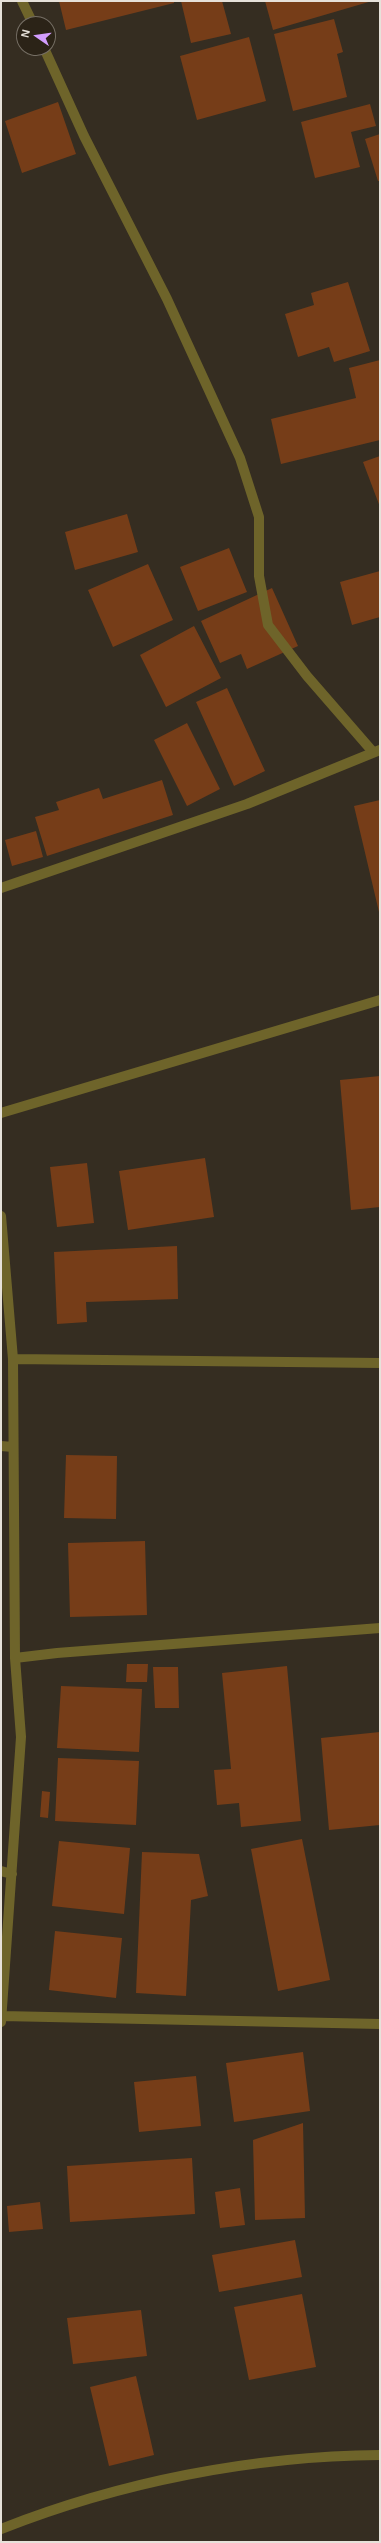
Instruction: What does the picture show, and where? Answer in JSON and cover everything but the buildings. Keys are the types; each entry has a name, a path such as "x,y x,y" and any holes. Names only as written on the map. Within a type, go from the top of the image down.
{"street":[{"path":"22,1 29,16"},
{"path":"1,888 248,804 377,751 307,676 268,625 259,576 259,517 240,458 167,299 84,136 48,56"},
{"path":"1,1113 380,1000"},
{"path":"1,1216 13,1359 16,1658 21,1738 2,2019 380,2024"},
{"path":"13,1359 380,1363"},
{"path":"1,1446 13,1446"},
{"path":"16,1658 57,1652 380,1628"},
{"path":"1,1871 12,1874"},
{"path":"1,2529 53,2508 204,2471 326,2456 380,2455"}]}
